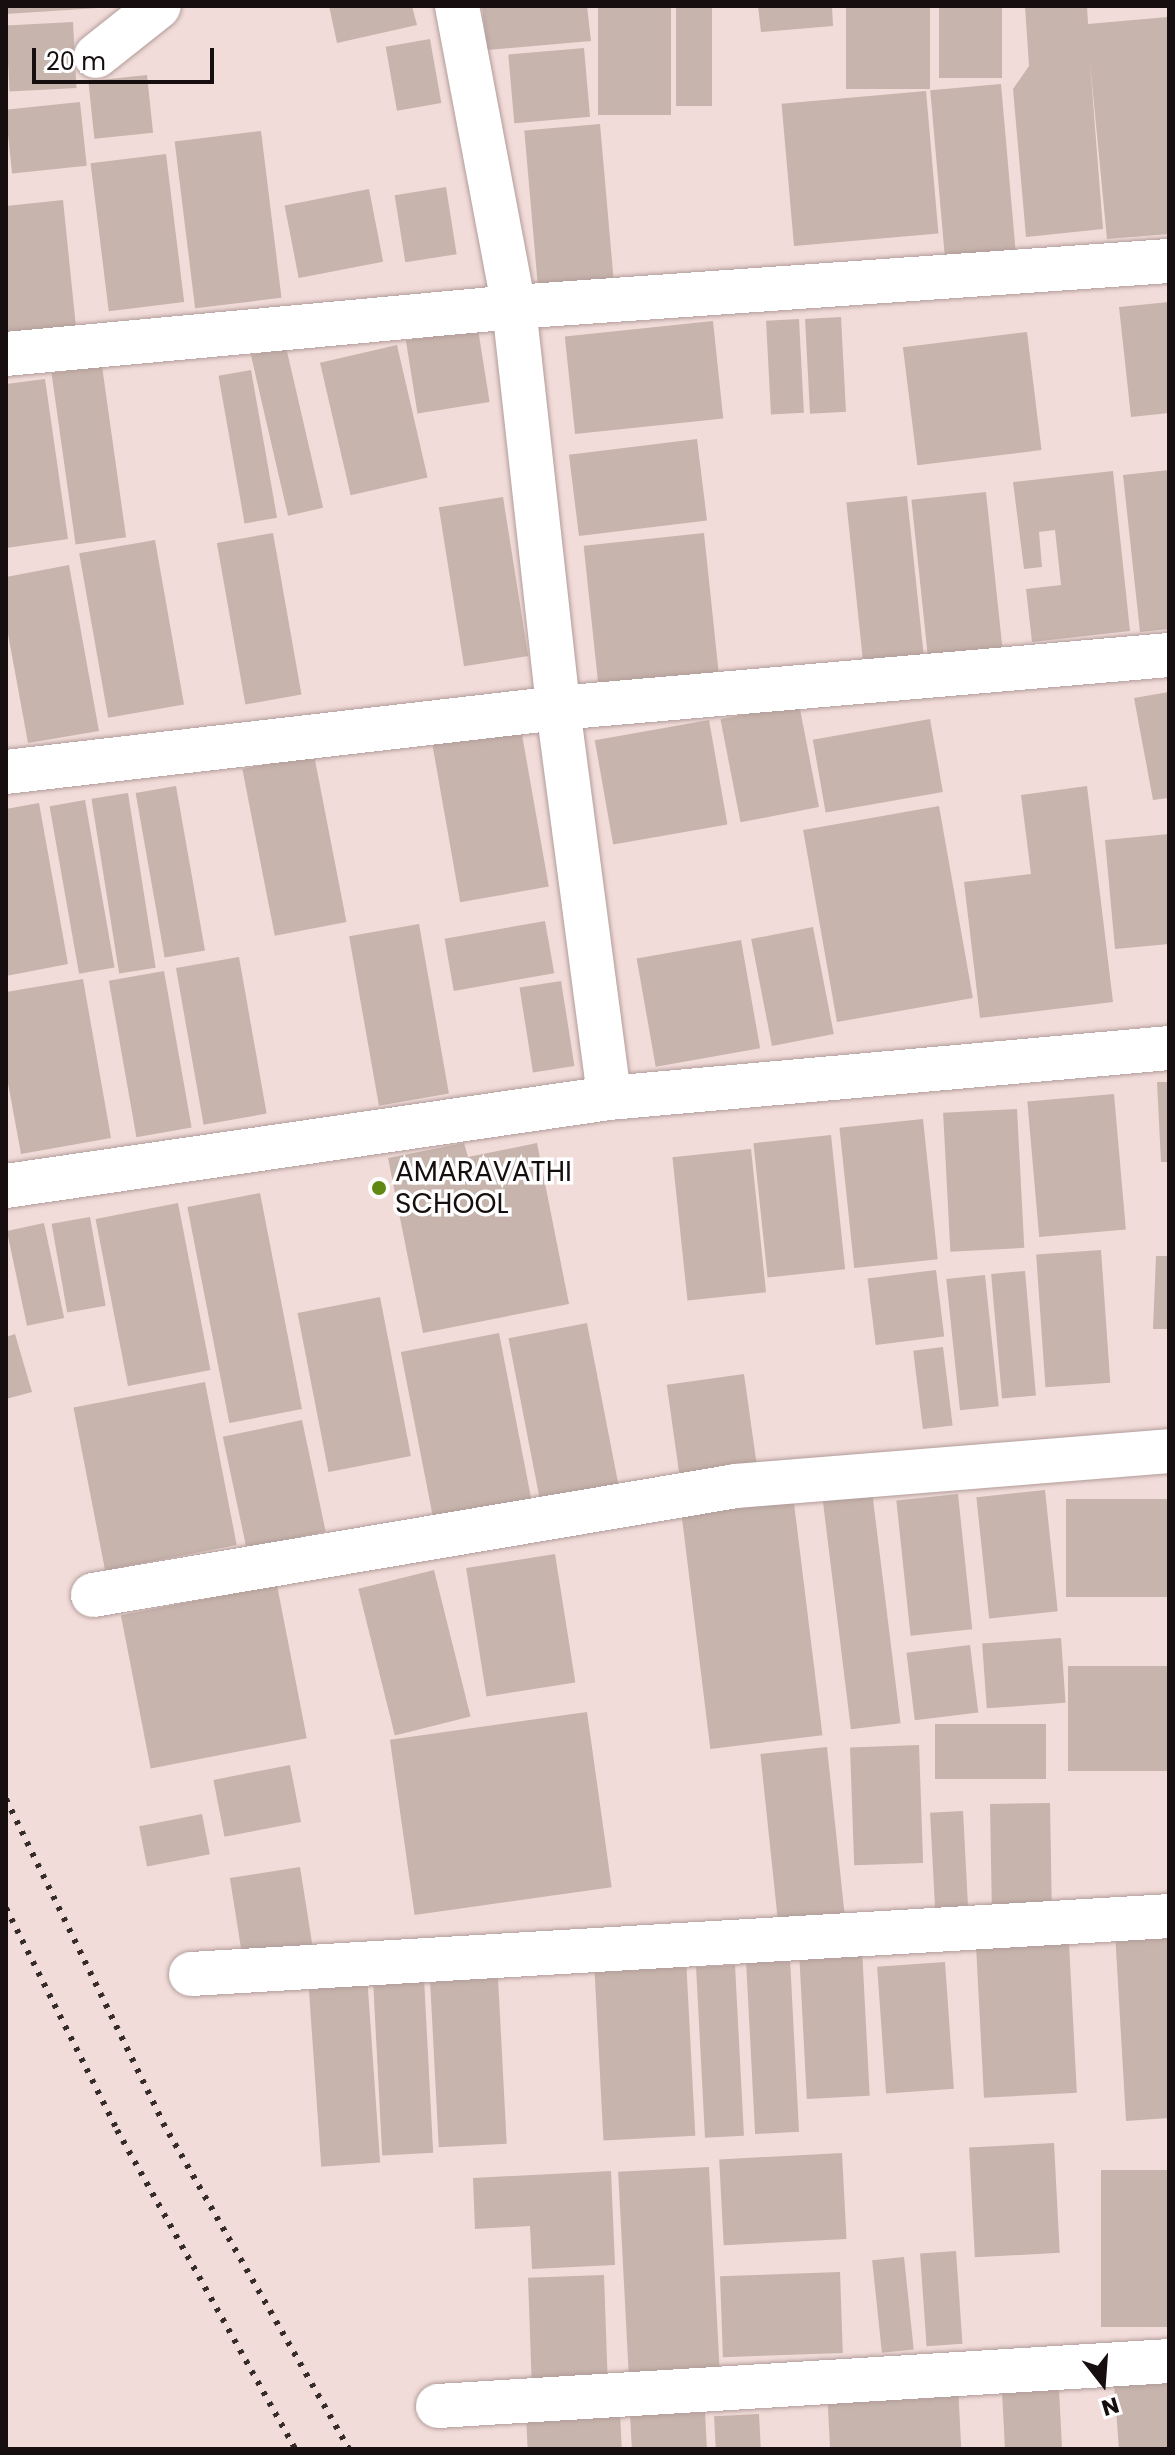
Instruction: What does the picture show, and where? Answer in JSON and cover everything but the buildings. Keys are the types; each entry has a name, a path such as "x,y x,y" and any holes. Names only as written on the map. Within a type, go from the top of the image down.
{"street":[{"path":"96,56 159,6"},
{"path":"457,6 514,307 558,708 609,1098"},
{"path":"6,354 514,307 1169,261"},
{"path":"6,772 558,708 1169,655"},
{"path":"6,1186 609,1098 1169,1048"},
{"path":"93,1595 736,1486 1169,1451"},
{"path":"191,1974 1169,1916"},
{"path":"438,2406 1169,2361"}],"railway":[{"path":"6,1799 163,2123 349,2449"},
{"path":"6,1908 117,2130 295,2449"}],"place":[{"name":"AMARAVATHI SCHOOL","path":"379,1188"}]}
